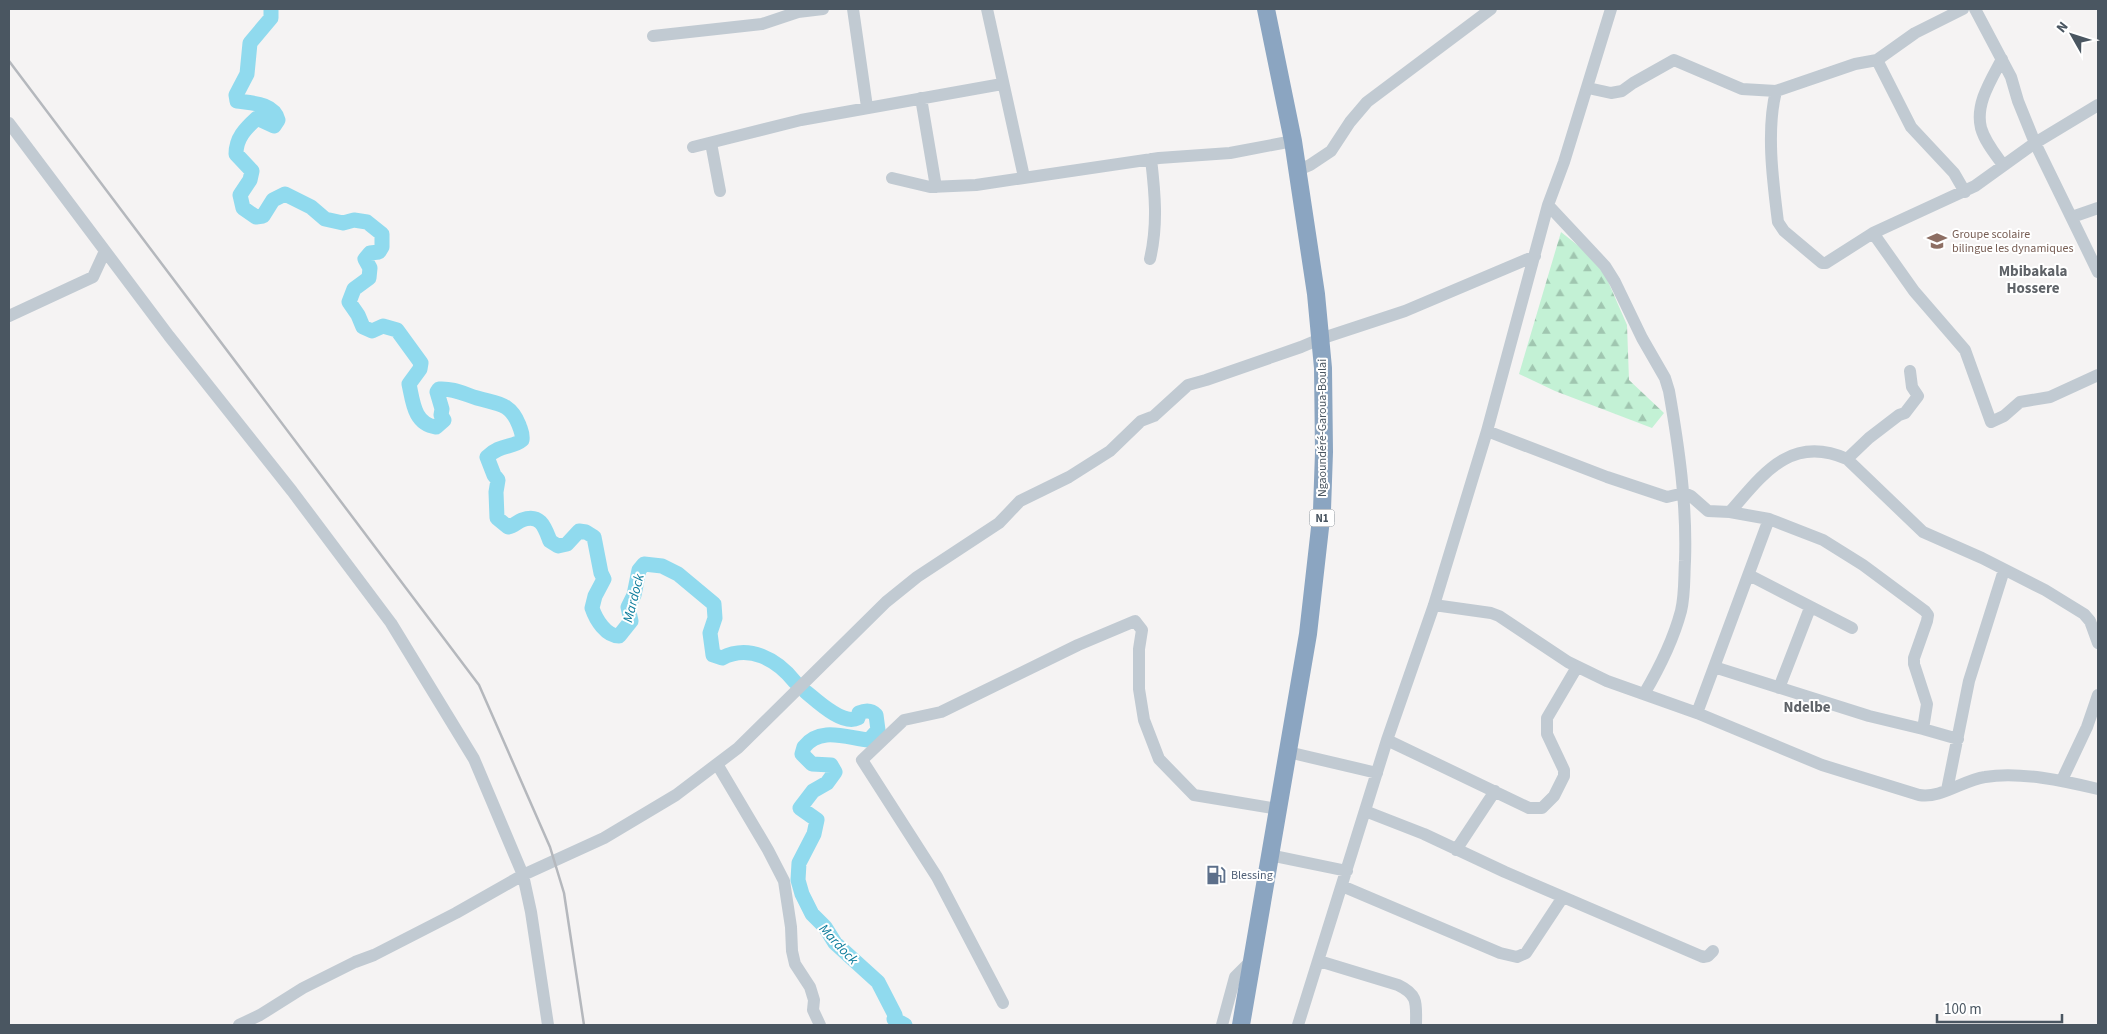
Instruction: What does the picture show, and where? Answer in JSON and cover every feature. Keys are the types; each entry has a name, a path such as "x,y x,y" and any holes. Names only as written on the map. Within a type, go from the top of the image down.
{"highway":[{"name":"Ngaoundéré-Garoua-Boulai","path":"1241,1025 1308,634 1322,510 1323,368 1316,294 1293,141 1266,9"}],"street":[{"path":"653,36 762,24 797,11 823,9"},
{"path":"852,9 867,107"},
{"path":"988,9 1002,84 1024,177"},
{"path":"1296,170 1310,165 1331,151 1350,122 1367,102 1491,9"},
{"path":"1298,1025 1387,740 1434,605 1486,431 1548,206 1588,88 1611,9"},
{"path":"1588,88 1611,92 1622,91 1674,60 1737,87 1757,91 1776,91 1855,64 1877,60 1915,33 1963,9"},
{"path":"1975,9 2011,77 2035,143 2098,272"},
{"path":"2000,54 1985,92 1980,116 1981,128 1986,140 2002,165"},
{"path":"1877,60 1911,127 1954,173 1964,192"},
{"path":"693,147 800,120 1002,84"},
{"path":"1757,91 1772,108"},
{"path":"1776,91 1772,108 1778,222 1784,231 1822,263 1826,263 1873,233 1964,192 1988,178 2002,165 2035,143 2098,105"},
{"path":"921,98 936,187"},
{"path":"9,123 169,336 292,491 391,623 474,759 523,875 531,912 548,1025"},
{"path":"892,178 930,187 976,185 1151,159 1230,153 1293,141"},
{"path":"711,143 720,191"},
{"path":"1150,259 1155,238 1156,205 1151,159"},
{"path":"1548,206 1605,266 1665,378 1675,429 1684,494 1686,542 1682,609 1660,668 1644,694"},
{"path":"2072,217 2098,208"},
{"path":"1873,233 1914,291 1965,350 1992,422 2004,416 2020,402 2050,397 2098,375"},
{"path":"9,316 93,277 105,251"},
{"path":"239,1025 260,1015 303,988 355,962 374,955 456,913 523,875 604,838 676,795 738,748 886,602 917,577 999,522 1020,501 1069,477 1110,451 1141,421 1154,416 1188,384 1300,347 1320,338 1405,311 1535,256"},
{"path":"1847,459 1869,438 1899,415 1905,413 1918,396 1912,387 1910,371"},
{"path":"1486,431 1607,477 1667,497 1684,494 1691,496 1708,511 1730,512 1769,519 1823,540 1893,586 1928,615 1928,621 1914,658 1914,664 1927,704 1923,729"},
{"path":"1730,512 1763,475 1790,455 1814,450 1836,454 1847,459 1923,532 1982,558 2045,590 2084,614 2090,621 2098,643"},
{"path":"1697,713 1769,519"},
{"path":"1947,790 1969,681 2004,570"},
{"path":"1749,575 1852,628"},
{"path":"1434,605 1469,609 1499,616 1529,638 1577,667 1607,681 1697,713 1822,765 1919,795 1926,796 1986,776 2062,780 2098,789"},
{"path":"1779,688 1810,608"},
{"path":"1003,1003 937,877 862,760 904,720 941,712 1078,645 1135,621 1142,630 1139,649 1139,689 1144,720 1159,758 1194,795 1278,809"},
{"path":"1387,740 1529,808 1542,808 1554,796 1564,776 1564,770 1547,734 1547,718 1577,667"},
{"path":"1714,667 1868,716 1923,729 1958,740"},
{"path":"2062,780 2098,695"},
{"path":"1288,752 1377,773"},
{"path":"717,764 768,850 784,881 791,926 792,951 796,964 810,987 814,1000 813,1010 820,1025"},
{"path":"1456,850 1496,791"},
{"path":"1365,811 1703,957 1708,956 1713,951"},
{"path":"1270,855 1347,871"},
{"path":"1342,886 1500,953 1518,957 1526,953 1563,897"},
{"path":"1222,1025 1235,977 1252,960"},
{"path":"1319,961 1398,985 1410,992 1416,1003 1416,1025"}],"green space":[{"path":"1561,232 1600,263 1627,325 1629,380 1664,413 1652,428 1555,391 1519,374"}],"waterway":[{"name":"Mardock","path":"271,9 271,18 250,43 247,74 236,95 237,101 255,103 267,107 276,114 278,120 274,126 257,118 239,138 236,154 252,171 250,180 240,195 243,208 256,217 263,216 273,200 285,194 311,207 325,219 343,223 354,220 367,222 382,234 382,247 379,252 370,253 365,259 370,268 369,278 354,289 349,302 358,315 363,327 372,331 383,326 397,330 421,363 420,369 409,384 416,411 423,422 436,427 444,420 441,415 442,409 437,392 439,389 454,390 497,403 511,412 519,425 522,440 501,448 487,457 498,480 496,492 497,518 508,527 522,520 534,518 544,527 550,541 558,546 567,544 579,531 586,532 594,537 601,573 604,579 595,596 592,608 599,622 606,630 619,636 631,621 628,607 634,595 639,570 644,564 662,566 678,574 714,604 715,618 710,633 713,655 722,658 742,653 762,656 780,667 795,682"},
{"name":"Mardock","path":"806,692 830,711 845,719 852,720 858,718 859,713 864,711 872,712 876,715 878,730 869,740 826,735 810,741 804,747 802,754 812,764 831,765 835,772 827,783 813,791 800,808 817,820 814,834 799,863 798,880 802,894 812,914 825,927 835,943 878,982 895,1015 896,1019 894,1019 905,1025"}],"railway":[{"path":"9,61 479,685 550,847 564,893 584,1025"}],"place":[{"name":"Groupe scolaire bilingue les dynamiques","path":"1937,241"},
{"name":"Blessing","path":"1216,875"}],"district":[{"name":"Mbibakala Hossere","path":"2033,280"},
{"name":"Ndelbe","path":"1807,707"}]}
